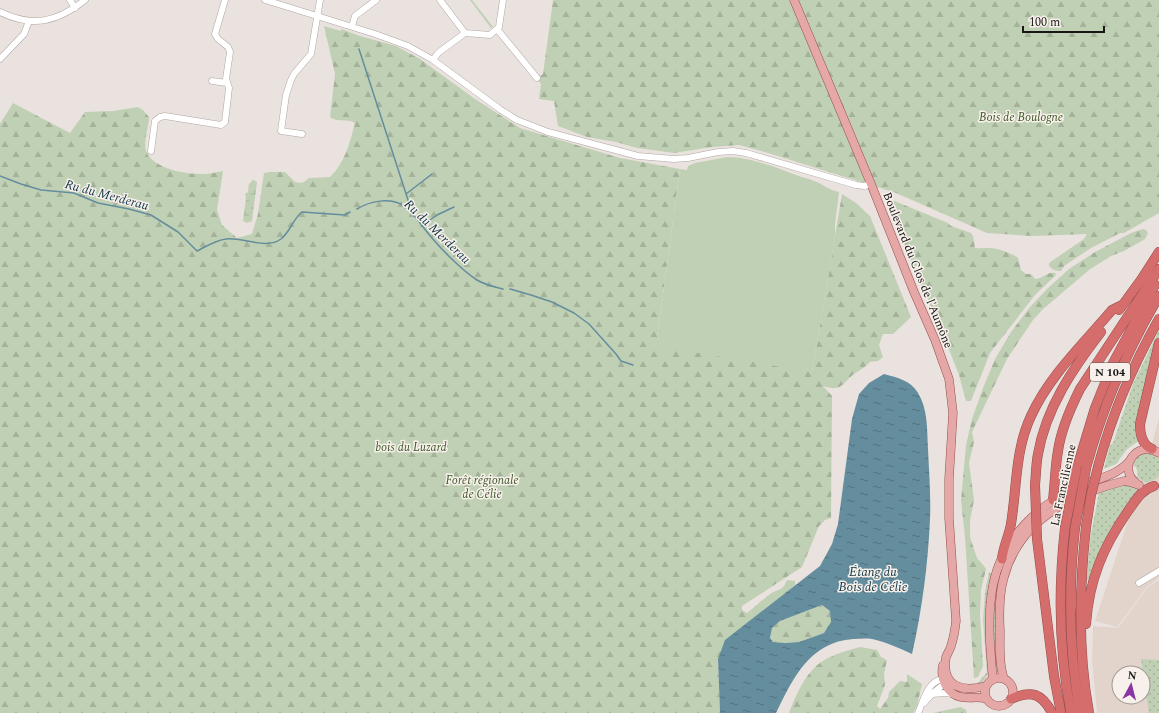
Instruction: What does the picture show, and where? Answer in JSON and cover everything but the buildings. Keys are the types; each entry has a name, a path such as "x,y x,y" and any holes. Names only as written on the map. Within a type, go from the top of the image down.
{"highway":[{"path":"1060,713 1037,539 1035,485 1038,454 1044,432 1059,394 1082,357 1141,280 1159,252"},
{"path":"1054,500 1058,451 1061,435 1072,404 1080,389 1159,269"},
{"name":"La Francilienne","path":"1080,713 1072,665 1070,614 1072,555 1070,528 1076,471 1095,408 1113,363 1159,279"},
{"name":"La Francilienne","path":"1071,713 1063,656 1060,608 1062,556 1103,412 1121,366 1159,296"},
{"path":"1002,559 1003,550 1010,529 1018,460 1030,416 1052,380 1112,310 1122,305"},
{"path":"1089,713 1081,636 1080,585 1091,495 1099,463 1122,392 1159,319"},
{"path":"1156,451 1146,446 1143,441 1140,424 1159,343"},
{"path":"1081,636 1086,627 1090,588 1104,550 1118,526 1143,491 1156,485"},
{"path":"1011,699 1025,694 1034,694 1045,702 1052,713"}],"main road":[{"path":"794,0 871,184"},
{"name":"Boulevard du Clos de l'Aumône","path":"871,184 914,292 935,340 949,379 953,413 949,479 949,518 956,621 954,637 942,670 945,681"},
{"path":"993,680 990,609 994,581 1002,559 1016,534 1024,524 1054,500 1077,487 1117,471 1138,451 1145,449 1156,451"},
{"path":"1131,459 1129,474 1132,480 1139,485"},
{"path":"1004,680 1000,655 1000,599 1006,569 1010,559 1028,532 1043,517 1076,496 1123,482 1130,482 1146,487 1156,485"},
{"path":"945,681 965,689 986,686 993,680 1000,678 1012,687 1013,695 1004,709 995,709 987,699 985,695 986,686"},
{"path":"945,681 956,695 960,697 977,697 987,699"}],"street":[{"path":"70,0 75,8"},
{"path":"0,12 13,18 30,21 44,21 55,18 75,8 85,0"},
{"path":"151,151 155,121 160,117 165,116 221,125 225,122 229,88 226,78 229,49 218,39 215,34 225,0"},
{"name":"Boulevard du Clos de l'Aumône","path":"265,0 352,26 416,50 433,60 490,103 517,120 548,132 622,153 638,156 674,159 688,158 718,152 746,152 856,185 864,186 871,184"},
{"path":"302,134 281,131 286,95 292,77 311,54 320,0"},
{"path":"352,26 355,16 376,0"},
{"path":"440,0 464,33"},
{"path":"433,60 438,53 464,33 467,32 490,35 499,28 503,0"},
{"path":"0,59 24,34 30,21"},
{"path":"497,29 537,78"},
{"path":"212,81 227,82"},
{"path":"1139,584 1159,571"},
{"path":"918,713 922,700 931,686 938,680 945,681"},
{"path":"922,704 945,681"},
{"path":"932,694 945,693 956,695"}],"shaded area":[{"path":"1159,418 1159,578 1147,587 1117,627 1095,621 1145,469"},
{"path":"1159,580 1159,713 1097,713 1092,660 1093,626 1118,628 1148,587"}],"green space":[{"path":"470,0 472,0 493,27 491,28"},
{"name":"Bois de Boulogne","path":"553,0 1159,0 1159,213 1124,233 1120,233 1091,248 1064,266 1061,271 1057,271 1049,266 1049,263 1084,239 1087,234 1032,236 987,233 896,193 739,145 712,147 674,153 637,148 616,142 587,137 558,126 554,101 539,99 541,84 537,78 543,74"},
{"name":"Forêt régionale de Célie","path":"324,26 341,31 341,29 396,46 420,59 475,99 520,128 620,158 680,169 657,338 812,372 842,194 856,203 870,216 911,317 893,334 883,334 879,345 883,357 878,361 870,362 841,386 830,388 823,386 832,396 831,518 825,520 819,526 802,567 742,606 742,610 747,613 770,594 782,588 787,580 795,581 795,585 718,659 720,713 0,713 0,124 13,103 70,133 85,112 113,111 138,107 149,117 145,147 150,157 162,166 187,173 202,174 223,171 217,210 222,225 237,238 252,234 258,214 264,173 285,172 295,182 300,183 309,178 330,177 340,165 349,145 355,123 336,120 330,117 335,74"},
{"path":"735,157 762,163 812,180 839,192 835,236 812,372 656,346 680,169 687,170 688,166 695,163"},
{"path":"253,180 257,182 252,221 247,223 243,221 246,198 245,194 248,192 249,184"},
{"path":"892,200 948,223 951,226 971,233 975,248 994,248 1014,255 1018,258 1021,270 1026,274 1031,274 1035,279 1050,273 1055,273 1056,275 1035,295 990,353 971,401 966,401 959,375 941,329 887,205"},
{"path":"1143,229 1148,233 1145,239 1124,251 1111,256 1089,270 1042,310 1033,320 1007,359 972,432 974,442 969,463 974,500 970,520 970,537 977,558 986,569 981,590 980,614 983,666 978,677 974,678 965,537 961,500 966,445 972,419 983,388 995,359 1011,332 1030,307 1047,289 1069,269 1095,252 1131,233"},
{"path":"1159,330 1159,338 1156,345 1140,440 1127,449 1116,464 1104,469 1110,445 1113,443 1133,384"},
{"path":"1149,453 1159,459 1159,476 1154,480 1145,482 1136,477 1138,475 1136,467 1133,466 1138,456"},
{"path":"1124,484 1136,487 1139,490 1086,583 1091,534 1099,492"},
{"path":"1012,543 1005,566 998,666 995,666 993,611 998,577"},
{"path":"989,572 992,575 989,673 982,683 977,684 987,672 983,620 985,592"},
{"path":"822,605 830,611 832,622 824,633 799,642 773,642 770,638 772,628 780,621"},
{"path":"860,647 877,650 881,657 887,660 884,674 885,685 877,706 880,709 888,698 889,692 900,681 907,682 907,674 922,684 917,706 913,713 789,713 799,689 814,668 832,656"},
{"path":"1141,659 1159,660 1159,713 1149,713 1148,705 1151,705 1151,665 1142,665"},
{"path":"961,707 966,710 967,713 933,713"}],"water":[{"name":"Étang du Bois de Célie","path":"884,374 903,380 915,389 924,406 927,427 930,519 924,587 912,654 887,643 872,639 853,639 838,642 825,647 805,664 796,675 776,713 720,713 718,659 725,640 820,566 832,544 838,524 852,419 859,394 869,383","holes":["822,605 830,611 831,622 824,633 799,642 773,642 770,638 772,628 780,621"]}],"waterway":[{"path":"359,49 409,203 405,208"},
{"path":"406,194 432,174"},
{"name":"Ru du Merderau","path":"0,176 41,190 74,193 98,203 151,215 178,232 197,251 215,242 226,239 261,243 275,242 287,233 296,218 302,212 345,215 350,212"},
{"name":"Ru du Merderau","path":"357,209 380,201 398,203 404,206 442,249 471,276 480,282 503,289"},
{"path":"422,226 437,215 454,207"},
{"name":"Ru du Merderau","path":"510,289 552,302 574,313 589,324 621,361 633,365"}],"park label":[{"name":"bois du Luzard","path":"411,447"}]}
